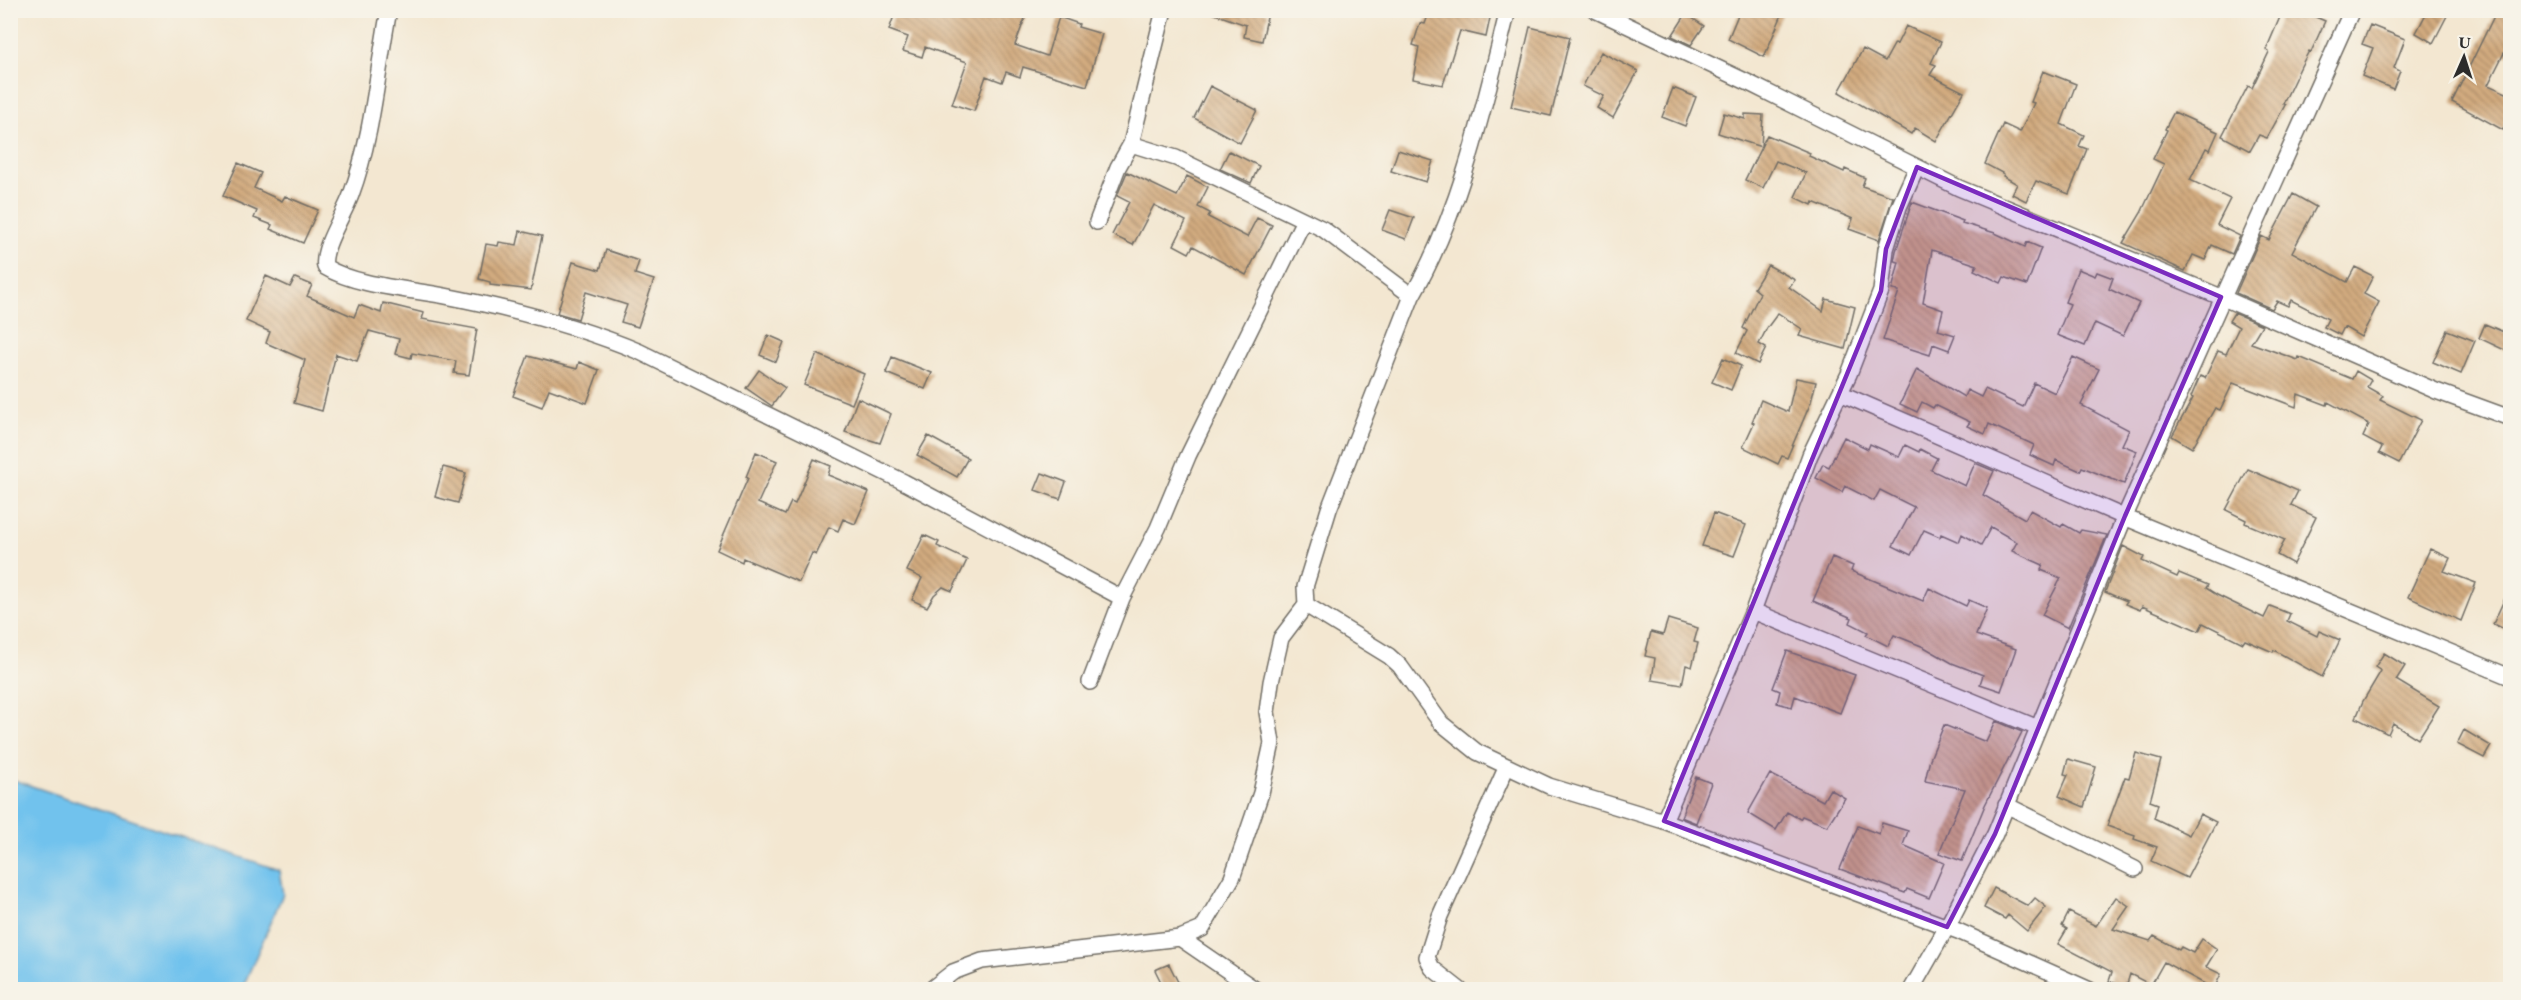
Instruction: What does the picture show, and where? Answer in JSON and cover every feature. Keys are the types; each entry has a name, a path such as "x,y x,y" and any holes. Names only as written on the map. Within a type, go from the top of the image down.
{"street":[{"path":"389,10 365,153 339,226 325,248 323,259 325,267 335,273 370,282 447,296 533,316 599,335 630,347 904,482 1122,598"},
{"path":"1097,222 1118,167 1131,144 1164,10"},
{"path":"930,990 953,972 982,961 1180,938 1202,929 1232,878 1261,793 1272,743 1267,712 1270,682 1281,638 1306,604 1305,587 1329,508 1412,296 1430,264 1476,138 1508,10"},
{"path":"1595,10 1749,83 1959,188 2436,390 2511,418"},
{"path":"1911,990 1947,927 1995,834 2124,517 2352,10"},
{"path":"1131,144 1176,158 1323,229 1412,296"},
{"path":"1664,821 1753,611 1810,455 1840,393 1881,291 1886,249 1899,207 1917,167"},
{"path":"1090,682 1122,598 1158,528 1188,456 1304,220"},
{"path":"1840,393 2124,517 2511,677"},
{"path":"1306,604 1389,656 1400,666 1441,723 1477,752 1549,786 1664,821 1947,927 2090,990"},
{"path":"1753,611 2038,728"},
{"path":"1460,990 1432,968 1427,957 1440,916 1507,766"},
{"path":"2006,805 2135,869"},
{"path":"1180,938 1256,990"}],"highlighted area":[{"path":"1917,167 2221,297 2125,516 1995,834 1947,927 1664,821 1881,291 1886,249"}],"water":[{"path":"11,779 279,870 283,894 242,989 11,989"}],"building":[{"path":"896,10 1028,10 1015,45 1047,56 1059,17 1079,24 1078,27 1102,34 1087,86 1023,67 1020,77 1006,72 1002,82 986,76 974,111 952,104 967,62 925,47 922,57 903,51 908,37 889,30"},
{"path":"1212,10 1257,10 1268,13 1262,41 1244,37 1246,25 1212,13"},
{"path":"1430,10 1460,10 1490,18 1486,37 1460,31 1443,85 1413,79 1419,47 1413,45 1420,23 1425,24"},
{"path":"1740,10 1784,10 1764,57 1728,39"},
{"path":"2283,10 2299,10 2325,21 2267,138 2259,135 2250,151 2222,136 2248,86 2252,88 2269,52 2266,50"},
{"path":"2428,10 2450,10 2433,43 2416,33"},
{"path":"2497,10 2511,10 2511,56 2504,53 2488,85 2511,95 2511,114 2503,130 2452,102"},
{"path":"1686,14 1704,26 1691,45 1672,36"},
{"path":"2370,25 2405,39 2394,68 2400,71 2393,89 2362,76 2373,48 2362,44"},
{"path":"1906,26 1941,42 1931,63 1936,65 1930,75 1964,92 1936,141 1915,128 1911,134 1839,92 1863,49 1885,61"},
{"path":"1530,27 1570,37 1551,116 1511,107"},
{"path":"1601,52 1638,71 1613,118 1597,108 1604,96 1583,86"},
{"path":"2043,71 2076,84 2061,124 2084,135 2079,146 2087,149 2069,194 2036,181 2026,201 2012,194 2017,184 1985,164 2003,124 2020,132 2034,103 2031,102"},
{"path":"1210,86 1257,110 1240,143 1194,118"},
{"path":"1673,88 1696,97 1685,126 1662,117"},
{"path":"2174,112 2218,132 2210,150 2206,148 2190,180 2230,199 2217,225 2240,236 2232,254 2212,245 2205,260 2193,255 2185,271 2123,243 2141,213 2164,164 2153,159"},
{"path":"1724,113 1745,119 1745,114 1763,115 1761,147 1718,133"},
{"path":"1767,135 1810,153 1809,156 1844,172 1845,169 1865,178 1862,186 1893,197 1879,240 1849,229 1853,219 1795,197 1806,173 1776,161 1763,188 1745,180"},
{"path":"1398,150 1433,161 1426,182 1391,171"},
{"path":"1229,151 1259,166 1251,183 1220,169"},
{"path":"238,163 261,173 254,188 282,201 285,196 318,210 303,243 270,229 272,225 254,218 257,211 223,196"},
{"path":"1127,172 1177,196 1187,176 1208,187 1198,207 1210,213 1208,217 1247,237 1257,218 1272,225 1246,275 1193,246 1189,253 1174,245 1186,221 1154,205 1133,245 1112,235 1129,202 1117,196"},
{"path":"2293,194 2316,207 2292,252 2347,282 2355,267 2373,276 2364,294 2379,302 2361,337 2344,327 2340,335 2324,327 2328,319 2291,300 2288,306 2277,301 2272,309 2236,293 2261,236 2269,240"},
{"path":"1912,202 1963,221 1962,223 1995,233 2025,247 2027,242 2041,248 2027,285 2004,277 2001,283 1974,270 1977,265 1932,250 1923,303 1943,310 1938,330 1955,335 1949,350 1933,344 1930,355 1883,340 1899,291 1892,290 1899,262 1894,261 1896,251"},
{"path":"1390,210 1414,218 1406,239 1382,230"},
{"path":"520,231 542,236 531,290 490,285 490,282 479,279 486,244 498,246 499,242 517,245"},
{"path":"606,250 639,261 635,274 654,280 638,327 621,322 627,305 586,292 578,319 557,313 573,262 600,270"},
{"path":"1768,265 1795,280 1789,287 1823,311 1826,299 1855,307 1845,349 1799,336 1802,329 1778,313 1759,344 1766,348 1758,364 1736,353 1747,331 1743,328 1760,293 1754,288"},
{"path":"2078,269 2095,276 2097,272 2113,278 2109,289 2139,303 2123,336 2095,323 2085,346 2057,335 2070,304 2065,302"},
{"path":"266,276 290,287 295,278 312,285 307,296 354,317 359,305 381,313 383,303 424,313 422,319 477,329 469,375 454,373 456,361 412,353 411,358 395,354 399,339 369,331 357,361 336,354 322,411 294,403 305,360 266,343 270,332 246,321"},
{"path":"2234,313 2262,325 2251,343 2298,360 2299,357 2352,379 2356,371 2371,380 2367,387 2383,396 2380,400 2421,420 2399,463 2379,453 2382,447 2363,437 2369,424 2328,402 2327,405 2298,394 2296,407 2233,383 2220,410 2215,408 2192,448 2172,436 2193,398 2191,397 2200,376 2205,378 2218,351 2226,354 2239,327 2229,321"},
{"path":"2485,324 2511,335 2511,353 2479,338"},
{"path":"2447,330 2475,341 2461,374 2433,362"},
{"path":"768,335 784,342 776,362 760,355"},
{"path":"817,354 864,374 852,404 804,385"},
{"path":"528,356 577,369 579,362 599,370 587,403 549,389 542,407 513,396"},
{"path":"892,357 932,373 925,389 886,373"},
{"path":"2073,357 2099,369 2081,405 2129,430 2122,445 2137,451 2124,484 2082,467 2080,471 2056,460 2054,466 2030,455 2034,445 1989,424 1985,434 1967,426 1970,422 1935,405 1933,408 1922,402 1917,412 1900,404 1917,369 1964,397 1967,390 1981,397 1985,389 2023,407 2034,383 2055,393"},
{"path":"1723,358 1741,366 1731,390 1712,382"},
{"path":"759,370 785,388 772,406 746,388"},
{"path":"1796,378 1816,382 1811,402 1787,458 1782,456 1778,464 1743,447 1761,400 1788,412"},
{"path":"858,398 891,414 880,443 845,432"},
{"path":"928,436 968,458 957,477 917,455"},
{"path":"1844,437 1868,449 1870,444 1899,457 1905,445 1919,452 1920,449 1937,458 1931,470 1965,486 1975,463 1994,471 1983,495 2025,519 2030,510 2061,527 2063,524 2079,533 2081,530 2107,535 2068,628 2042,615 2061,578 2041,570 2043,565 2012,551 2017,542 1991,527 1981,545 1962,534 1959,542 1924,530 1911,555 1893,546 1914,507 1880,490 1874,501 1845,486 1842,492 1816,478 1823,464 1829,467"},
{"path":"756,452 777,461 758,503 785,515 791,502 795,504 814,459 831,466 828,475 869,492 855,524 843,519 838,531 829,527 816,555 812,553 799,582 743,558 742,562 717,550 748,478 746,477"},
{"path":"443,467 466,473 458,503 435,497"},
{"path":"2248,469 2298,491 2291,505 2316,517 2293,564 2277,555 2285,540 2245,523 2246,520 2226,510"},
{"path":"1042,473 1066,482 1060,499 1035,490"},
{"path":"1714,513 1746,525 1734,556 1702,546"},
{"path":"924,535 939,542 937,546 967,560 952,591 943,587 934,595 927,607 912,600 922,578 907,571"},
{"path":"2123,546 2144,557 2142,561 2177,577 2179,573 2208,585 2206,588 2217,595 2264,618 2270,606 2290,614 2287,621 2317,636 2319,631 2340,640 2322,677 2274,650 2273,652 2245,640 2243,643 2203,623 2199,631 2142,606 2140,610 2125,604 2127,601 2105,592"},
{"path":"2430,549 2450,558 2444,571 2476,583 2461,621 2408,597"},
{"path":"1832,557 1853,566 1851,571 1923,601 1929,588 1966,606 1969,600 1987,608 1976,635 2016,649 2001,691 1980,684 1983,675 1894,635 1888,646 1866,635 1868,632 1850,623 1852,618 1813,601"},
{"path":"2511,585 2511,633 2493,624"},
{"path":"1668,619 1698,628 1694,642 1698,643 1692,667 1686,665 1682,685 1652,680 1655,658 1645,656 1651,632 1663,635"},
{"path":"1787,651 1855,675 1840,713 1795,696 1792,707 1777,703 1780,691 1773,688"},
{"path":"2384,653 2405,666 2396,680 2439,706 2418,739 2393,723 2388,734 2356,718 2363,701 2381,671 2375,667"},
{"path":"1996,721 2022,732 1985,805 1962,861 1939,853 1965,789 1925,781 1930,759 1944,725 1986,742"},
{"path":"2464,730 2491,746 2484,758 2457,744"},
{"path":"2136,753 2161,760 2150,801 2158,804 2154,818 2189,835 2200,814 2216,822 2187,878 2151,861 2157,847 2107,826 2125,777 2129,778"},
{"path":"2068,759 2096,767 2084,807 2059,796 2068,775 2064,774"},
{"path":"1770,774 1823,801 1830,789 1845,798 1827,826 1802,816 1800,819 1787,812 1776,830 1748,813"},
{"path":"1696,777 1711,783 1696,823 1681,817"},
{"path":"1882,823 1908,831 1903,845 1944,863 1929,898 1907,889 1905,893 1840,869 1858,826 1879,834"},
{"path":"1994,888 2028,906 2035,898 2046,907 2027,931 2008,915 2005,919 1984,908"},
{"path":"2116,897 2129,906 2113,929 2150,941 2154,936 2179,950 2181,947 2193,953 2202,939 2217,949 2206,967 2221,974 2214,989 2164,962 2151,985 2130,974 2126,987 2109,981 2112,972 2058,944 2067,929 2062,926 2069,912 2096,926"},
{"path":"1169,964 1182,990 1165,990 1155,970"}]}
